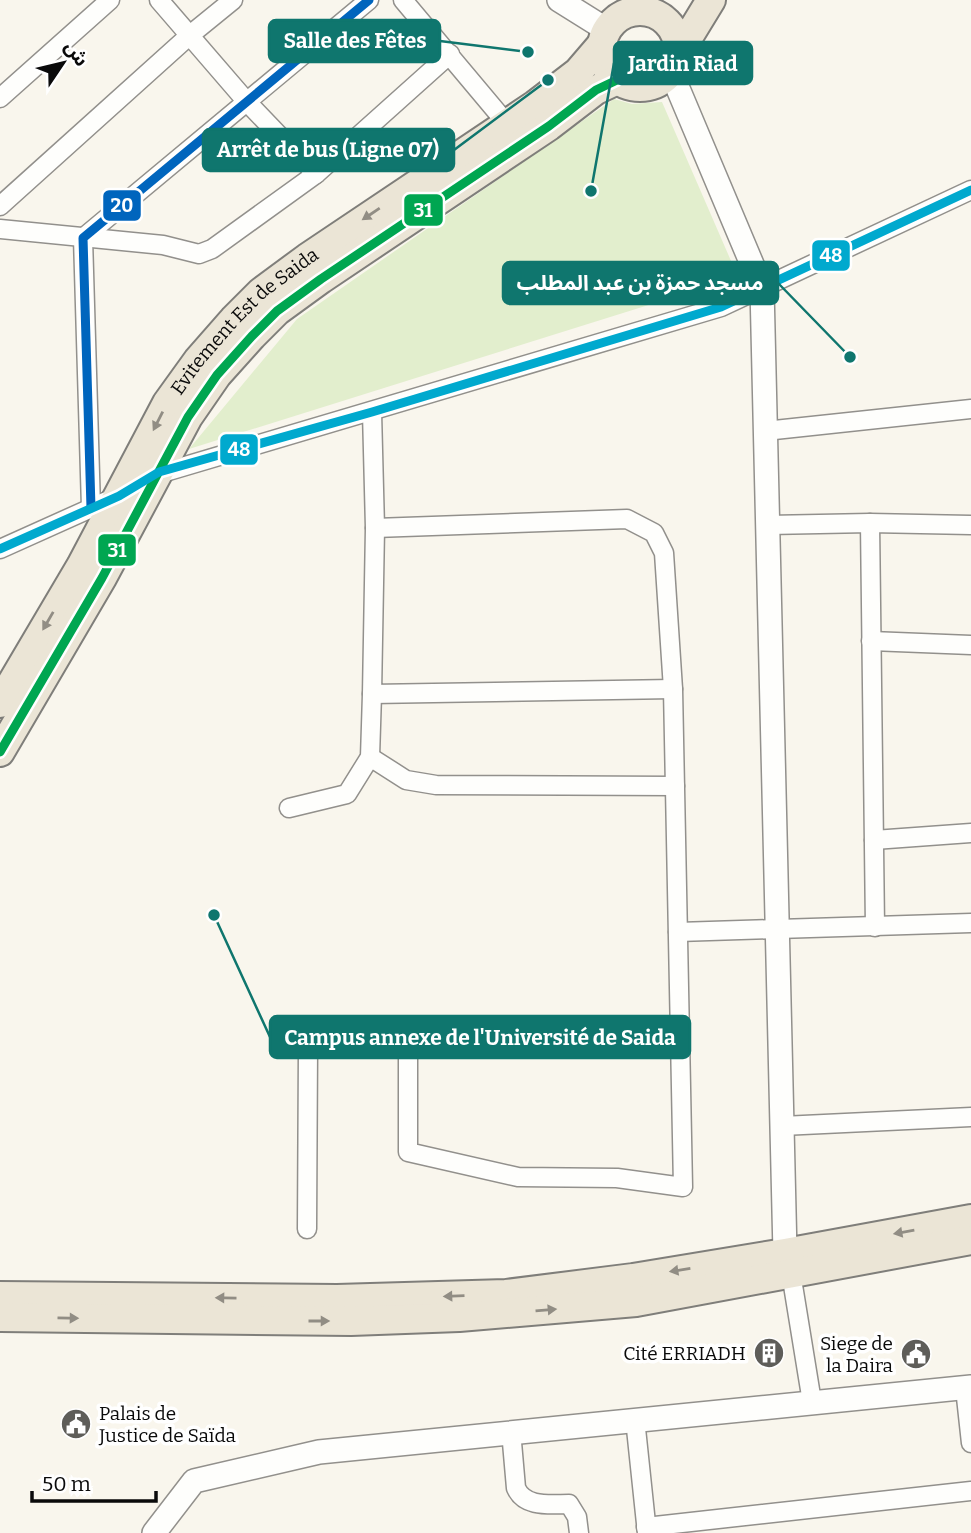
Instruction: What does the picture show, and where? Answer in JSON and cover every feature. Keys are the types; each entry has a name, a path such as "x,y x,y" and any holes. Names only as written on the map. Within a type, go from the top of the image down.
{"main road":[{"path":"675,63 678,43 669,23 649,6 624,14 605,37 605,64 617,79 628,85 652,86 662,80 675,63 711,0"},
{"name":"Evitement Est de Saida","path":"0,703 81,566 167,404 198,360 261,292 351,227 508,124 578,72 605,37"},
{"path":"0,752 103,578 188,416 217,375 277,311 365,248 550,126 596,90 617,79"},
{"path":"0,1317 296,1321 459,1317 636,1302 971,1219"},
{"path":"0,1296 337,1299 506,1294 971,1240"}],"street":[{"path":"0,98 110,0"},
{"path":"159,0 247,102 316,174"},
{"path":"0,206 190,35 233,0"},
{"path":"83,238 369,0"},
{"path":"403,0 508,124"},
{"path":"559,0 605,37"},
{"path":"0,229 163,245 199,254 212,249 316,174 450,54"},
{"path":"675,63 762,288 782,1126 788,1263 812,1402"},
{"path":"0,549 118,496 159,472 372,412 721,307 968,195"},
{"path":"83,238 91,508"},
{"path":"765,431 971,409"},
{"path":"289,808 347,794 370,757 375,528 372,412"},
{"path":"307,1229 309,1046 408,1045 408,1152 518,1177 617,1178 683,1187 673,689 664,553 654,533 627,519 375,528"},
{"path":"870,523 875,927"},
{"path":"768,525 971,525"},
{"path":"872,641 971,645"},
{"path":"372,694 673,689"},
{"path":"370,757 406,780 436,785 675,786"},
{"path":"874,840 971,833"},
{"path":"678,932 971,923"},
{"path":"782,1126 971,1116"},
{"path":"154,1533 194,1481 319,1452 968,1388 971,1443"},
{"path":"635,1419 647,1530 971,1491"},
{"path":"511,1431 519,1496 527,1502 569,1504 577,1517 579,1533"}],"green space":[{"path":"614,99 632,104 662,102 738,277 189,449 297,319"}],"transit line":[{"name":"20","path":"91,508 83,238 369,0"},
{"name":"31","path":"0,752 102,578 188,417 217,375 252,336 277,311 321,279 549,126 596,90 617,80"},
{"name":"48","path":"0,549 119,496 159,472 372,412 721,307 971,190"}],"place":[{"name":"Salle des Fêtes","path":"528,52"},
{"name":"Arrêt de bus (Ligne 07)","path":"548,80"},
{"name":"Jardin Riad","path":"591,191"},
{"name":"مسجد حمزة بن عبد المطلب","path":"850,357"},
{"name":"Campus annexe de l'Université de Saida","path":"214,915"},
{"name":"Cité ERRIADH","path":"769,1353"},
{"name":"Siege de la Daira","path":"916,1354"},
{"name":"Palais de Justice de Saïda","path":"76,1424"}]}
